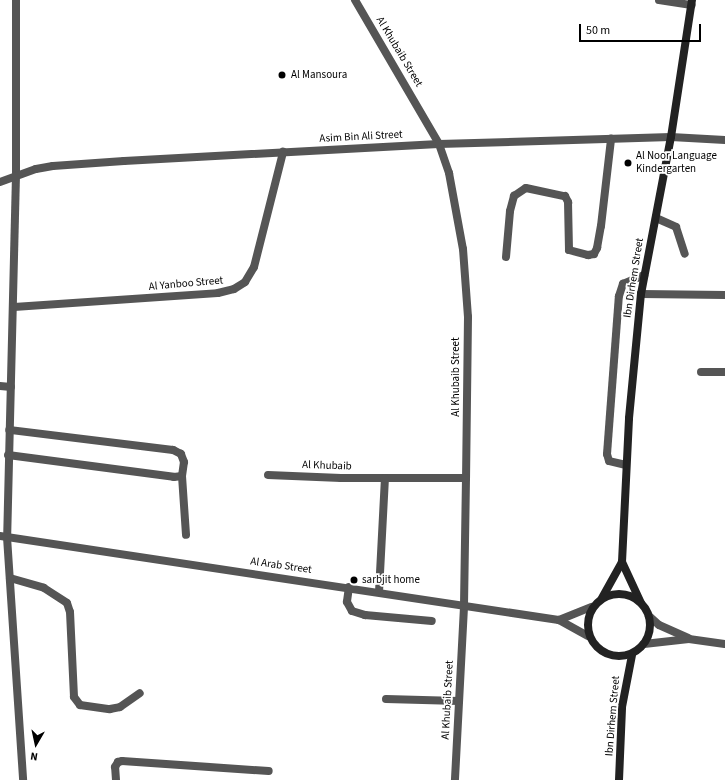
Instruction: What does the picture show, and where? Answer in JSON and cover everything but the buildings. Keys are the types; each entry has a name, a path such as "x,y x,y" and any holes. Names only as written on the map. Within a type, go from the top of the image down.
{"street":[{"path":"16,0 14,307 4,537 10,578 22,780"},
{"name":"Al Khubaib Street","path":"355,0 439,144 451,180 466,278 466,478 464,607 455,780"},
{"path":"659,0 692,2"},
{"name":"Ibn Dirhem Street","path":"602,598 622,562 626,465 641,294 671,137 692,2"},
{"name":"Asim Bin Ali Street","path":"0,182 36,169 76,164 283,152 439,144 671,137 725,140"},
{"path":"506,257 510,211 514,196 526,188 565,196 568,202 569,250 578,253 594,254 598,248 611,139"},
{"name":"Al Yanboo Street","path":"14,307 218,293 234,289 245,282 254,267 283,152"},
{"path":"656,218 676,227 685,254"},
{"path":"626,465 609,461 607,454 619,296 623,284 644,275"},
{"path":"641,294 725,295"},
{"path":"701,372 725,372"},
{"path":"0,386 11,387"},
{"path":"9,430 177,451 184,457 182,476 186,535"},
{"path":"8,455 152,475 182,476"},
{"name":"Al Khubaib","path":"268,475 385,478 466,478"},
{"path":"379,592 385,478"},
{"name":"Al Arab Street","path":"4,537 349,587 464,607 559,620 588,636"},
{"name":"Ibn Dirhem Street","path":"622,562 643,605"},
{"path":"10,578 44,588 67,603 70,612 74,697 80,705 110,709 120,707 140,693"},
{"path":"349,587 347,602 352,611 364,615 432,621"},
{"path":"649,616 650,626 644,644 632,655 613,656 603,653 588,636 587,626 592,607 602,598 619,594 636,599 643,605 649,616 659,625 688,639"},
{"name":"Al Arab Street","path":"559,620 592,607"},
{"path":"644,644 688,639 725,644"},
{"name":"Ibn Dirhem Street","path":"619,780 622,707 632,655"},
{"path":"386,699 459,701"},
{"path":"116,780 115,767 118,762 122,761 269,771"}],"place":[{"name":"Al Mansoura","path":"282,75"},
{"name":"Al Noor Language Kindergarten","path":"628,163"},
{"name":"sarbjit home","path":"354,580"}]}
